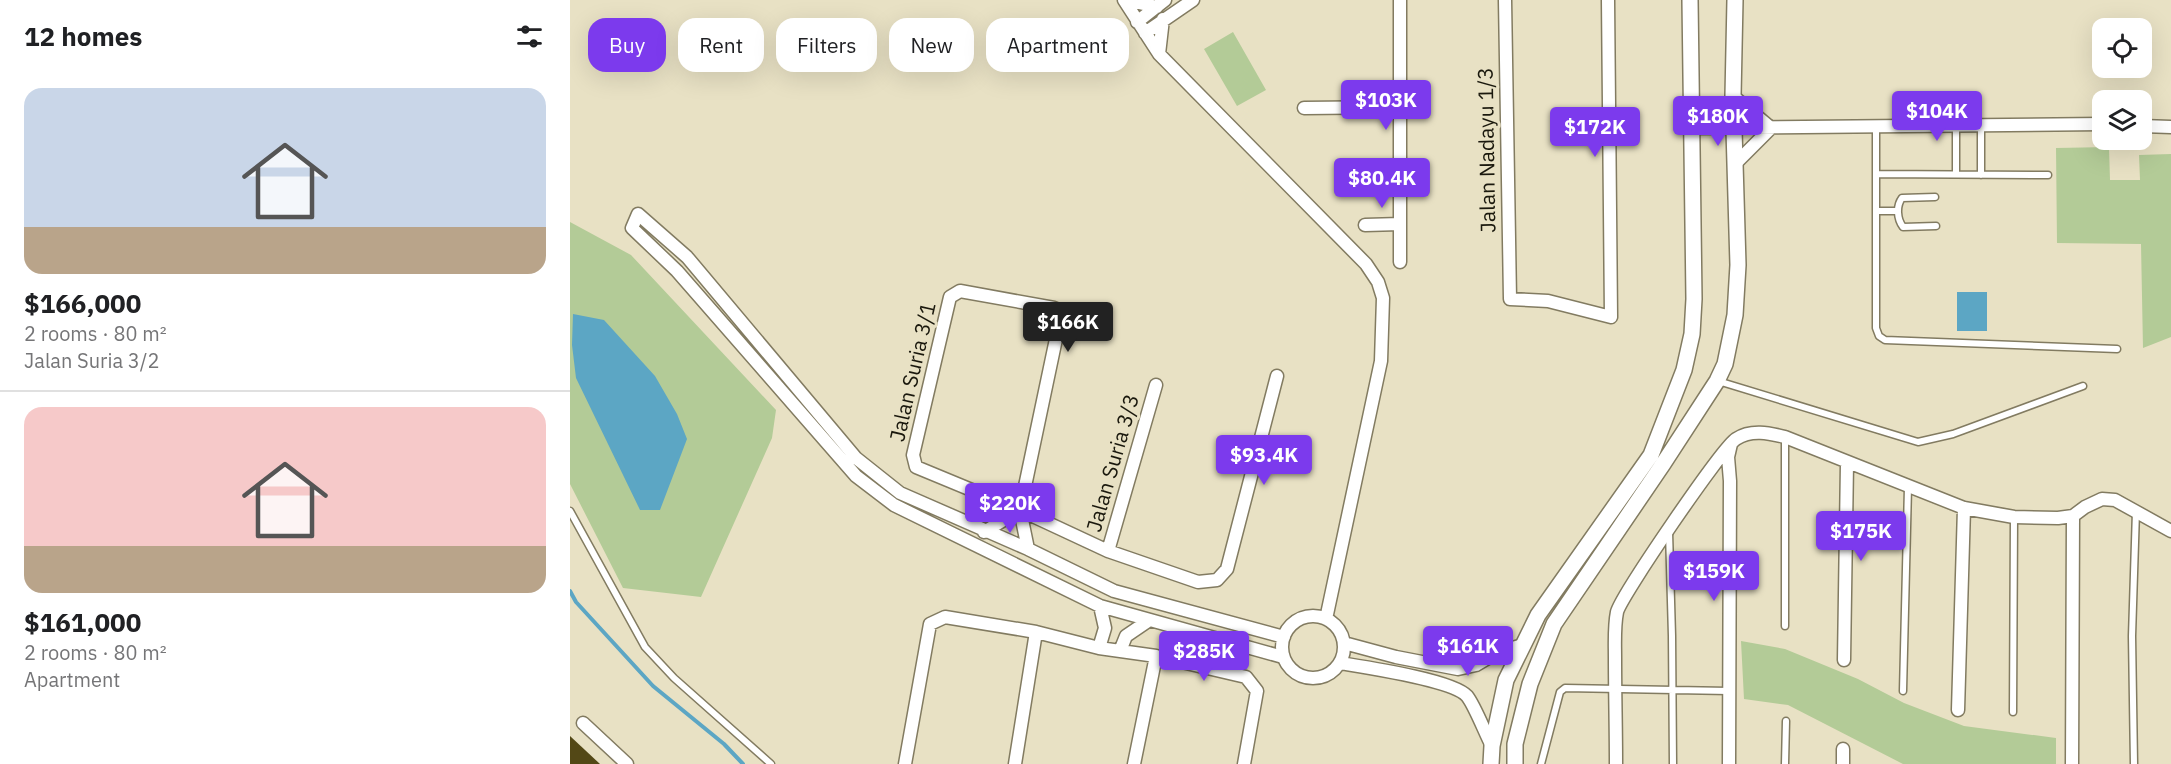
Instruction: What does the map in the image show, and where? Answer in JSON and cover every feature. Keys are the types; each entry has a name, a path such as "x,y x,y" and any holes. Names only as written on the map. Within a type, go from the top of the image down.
{"street":[{"path":"1125,0 1161,3"},
{"path":"1125,0 1159,54 1366,264 1378,282 1383,298 1381,361 1326,619"},
{"path":"1144,33 1193,0"},
{"path":"1400,0 1400,262"},
{"name":"Jalan Nadayu 1/3","path":"1505,0 1510,299 1555,303 1611,317 1608,0"},
{"path":"1491,764 1492,746 1506,680 1523,645 1538,615 1651,455 1684,369 1692,334 1694,299 1690,0"},
{"path":"1515,764 1515,744 1530,684 1554,624 1717,381 1725,364 1735,315 1738,265 1733,128 1735,0"},
{"path":"1137,21 1161,3"},
{"path":"1159,54 1163,19"},
{"path":"1733,96 1771,128"},
{"path":"1304,108 1401,107"},
{"path":"1691,128 2092,124"},
{"path":"2152,126 2171,127"},
{"path":"1736,163 1771,128"},
{"path":"1283,657 1100,606 894,505 856,476 677,270 632,228 638,214 687,257 856,458 900,493 984,532 1028,549 1114,591 1284,637"},
{"path":"1365,225 1400,224"},
{"name":"Jalan Suria 3/1","path":"1020,510 1060,320 1054,308 960,291 950,297 913,455 916,467 1020,510 1108,551 1198,582 1217,580 1227,568 1277,376"},
{"name":"Jalan Suria 3/3","path":"1108,551 1156,385"},
{"path":"1616,764 1615,688 1618,609 1710,470 1731,443 1739,437 1759,432 1785,437 1964,508 2014,517 2073,516 2085,507 2102,500 2115,500 2171,531"},
{"path":"1729,764 1730,481 1728,457 1731,443"},
{"path":"1844,660 1847,463"},
{"path":"1710,470 1721,468 1730,481"},
{"path":"1958,710 1964,508"},
{"path":"984,532 1020,510 1028,549"},
{"path":"2072,764 2073,516"},
{"path":"1100,606 1105,628 1100,648"},
{"path":"1317,616 1326,619 1341,633 1344,643 1340,663 1334,671 1315,679 1296,673 1283,657 1284,637 1289,628 1306,617 1317,616"},
{"path":"904,764 930,624 945,617 1036,632 1100,648 1156,656 1246,677 1257,691 1244,764"},
{"path":"1120,651 1126,636 1148,621"},
{"path":"1015,764 1036,632"},
{"path":"1344,643 1396,657 1458,669 1476,665 1498,652 1523,645"},
{"path":"1134,764 1156,656"},
{"path":"1340,663 1458,689 1467,696 1492,746"},
{"path":"583,723 627,764"},
{"path":"1843,749 1843,764"}],"lane":[{"path":"1981,126 1981,175"},
{"path":"1956,127 1956,174"},
{"path":"1876,128 1876,328 1879,336 1885,340 2117,349"},
{"path":"1876,174 2048,175"},
{"path":"1935,197 1902,198 1898,211 1899,221 1903,227 1936,226"},
{"path":"1876,211 1898,211"},
{"path":"1717,381 1918,442 1953,434 2083,386"},
{"path":"1785,437 1785,626"},
{"path":"1903,691 1908,486"},
{"path":"2134,764 2132,636 2136,510"},
{"path":"570,512 645,647 674,678 771,764"},
{"path":"2013,712 2014,517"},
{"path":"1669,531 1673,764"},
{"path":"1541,764 1560,692 1565,688 1729,691"},
{"path":"1785,764 1786,721"}],"green space":[{"path":"1233,32 1266,90 1237,106 1204,49"},
{"path":"2092,147 2092,150 2109,150 2110,180 2140,180 2139,155 2171,154 2171,337 2143,348 2141,244 2057,243 2056,148"},
{"path":"570,222 631,255 776,410 772,438 701,597 623,588 570,484"},
{"path":"1741,641 1785,649 1858,679 1904,703 1964,726 2056,738 2056,764 1903,764 1788,705 1744,699"}],"water":[{"path":"1957,292 1987,292 1987,331 1957,331"},
{"path":"573,314 604,320 655,376 677,414 687,439 660,510 640,510 576,378 572,345"}],"building":[{"path":"570,736 600,764 570,764"}],"waterway":[{"path":"570,591 576,602 653,686 724,744 743,764"}]}
